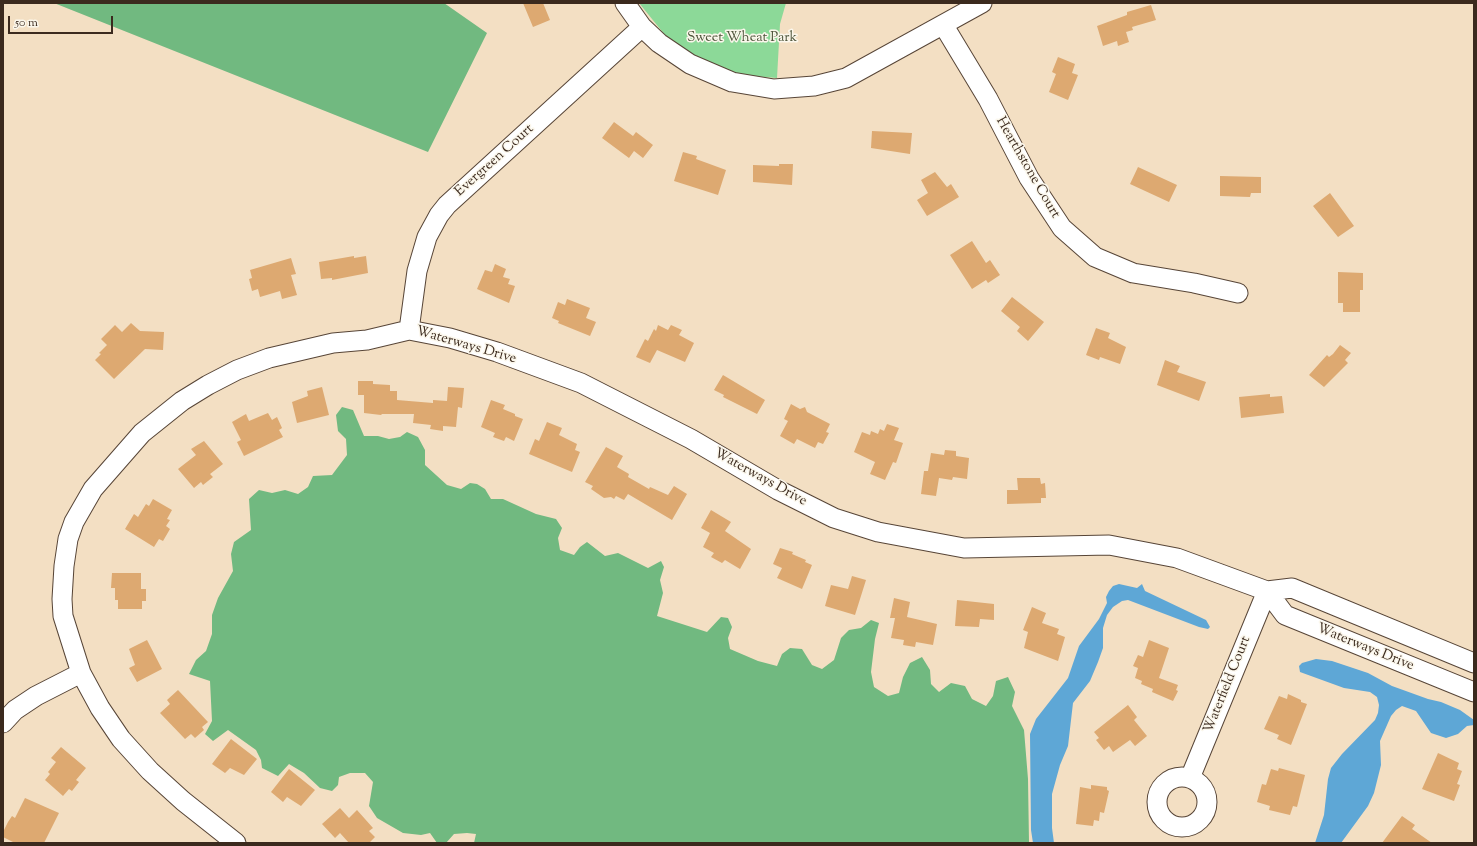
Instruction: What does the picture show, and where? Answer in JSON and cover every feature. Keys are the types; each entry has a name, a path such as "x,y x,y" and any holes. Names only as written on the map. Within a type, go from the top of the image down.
{"street":[{"path":"625,3 642,27 673,53 702,70 732,82 774,89 814,86 846,78 944,26 982,3"},
{"name":"Hearthstone Court","path":"944,26 988,100 1029,178 1062,228 1095,257 1133,273 1194,283 1238,294"},
{"name":"Evergreen Court","path":"410,330 417,271 427,237 439,215 447,205 642,27"},
{"name":"Waterways Drive","path":"236,843 183,801 150,771 121,739 100,708 81,673 63,616 62,582 68,539 74,522 93,488 129,447 158,419 182,401 237,370 269,358 333,342 367,340 410,330 450,338 497,352 581,384 691,439 796,499 834,518 878,532 964,548 1109,545 1177,558 1267,591 1292,588 1474,663"},
{"name":"Waterways Drive","path":"1267,591 1285,615 1474,692"},
{"name":"Waterfield Court","path":"1190,778 1267,591"},
{"path":"3,723 15,710 36,696 81,673"}],"green space":[{"path":"54,3 444,3 487,33 428,152"},
{"name":"Sweet Wheat Park","path":"639,3 786,3 780,24 777,78 740,75 695,58 665,35"},
{"path":"342,407 353,410 364,436 378,436 389,439 400,437 407,432 418,437 425,450 425,465 447,485 461,489 470,483 477,484 485,489 491,499 503,499 536,514 556,519 562,528 558,538 560,550 574,555 580,547 587,542 605,556 618,553 648,568 661,561 664,567 660,580 663,593 657,616 707,632 721,617 728,618 732,627 728,638 730,649 758,661 777,666 782,654 790,648 802,649 812,665 822,669 834,660 841,638 849,630 861,628 871,620 879,623 875,639 871,672 874,687 888,696 899,693 903,677 910,663 922,657 930,670 931,684 939,692 951,683 965,686 972,699 986,706 993,696 996,681 1008,677 1015,692 1012,706 1024,730 1028,779 1029,843 474,843 476,834 467,833 454,834 446,843 437,843 430,833 421,835 403,833 377,818 369,806 373,782 365,773 350,773 339,777 338,785 332,791 320,788 304,773 289,764 278,776 262,768 261,760 256,750 228,730 213,741 205,734 212,721 210,681 189,674 196,660 206,651 212,634 212,615 218,598 233,571 231,554 234,542 251,530 249,499 259,490 272,493 285,490 298,494 308,487 313,476 332,475 347,455 346,439 338,431 336,415"}],"water":[{"path":"1119,584 1137,588 1142,584 1145,591 1206,620 1210,627 1208,629 1199,627 1128,600 1122,601 1113,607 1107,615 1103,628 1103,648 1098,662 1090,681 1073,703 1068,746 1060,765 1052,794 1052,828 1054,843 1033,843 1031,830 1030,734 1036,719 1068,678 1079,646 1099,619 1107,603 1106,597 1109,591 1113,586"},
{"path":"1316,659 1332,661 1368,673 1392,686 1441,702 1460,710 1474,720 1474,725 1467,726 1458,734 1446,738 1431,733 1416,711 1402,706 1396,710 1391,716 1380,741 1381,765 1374,793 1368,806 1341,843 1315,843 1324,815 1328,779 1331,768 1342,754 1375,720 1379,705 1377,697 1370,692 1344,688 1300,672 1299,666 1302,663"}],"building":[{"path":"523,3 543,3 550,20 533,27"},
{"path":"1151,5 1156,20 1132,27 1133,30 1126,32 1129,42 1118,46 1117,41 1103,46 1097,26 1127,15 1127,12"},
{"path":"1058,57 1075,64 1072,73 1078,75 1068,100 1049,92 1056,74 1052,72"},
{"path":"614,122 633,136 636,132 653,145 643,158 634,151 629,158 602,138"},
{"path":"872,131 912,133 910,154 871,148"},
{"path":"683,152 697,156 696,159 726,170 718,195 674,181"},
{"path":"779,164 793,164 792,185 753,182 753,165 779,166"},
{"path":"1138,167 1177,185 1169,202 1130,184"},
{"path":"935,172 947,187 951,184 959,197 927,216 917,200 928,193 921,180"},
{"path":"1220,176 1261,177 1261,193 1251,193 1250,197 1220,196"},
{"path":"1330,193 1354,226 1338,237 1313,206"},
{"path":"972,241 986,263 990,260 1000,275 988,283 986,280 972,289 950,255"},
{"path":"354,256 354,258 366,256 368,273 332,280 332,278 321,279 319,262"},
{"path":"291,258 296,274 291,275 297,295 282,299 280,291 260,297 258,289 252,291 249,279 252,278 250,270"},
{"path":"495,264 506,269 503,277 510,279 508,284 515,286 509,303 477,289 485,270 492,272"},
{"path":"1338,272 1363,273 1363,290 1360,290 1360,312 1343,312 1343,303 1338,303"},
{"path":"1012,297 1044,322 1028,341 1017,331 1020,327 1001,311"},
{"path":"567,299 590,308 586,318 596,322 590,336 558,323 559,321 552,318 558,302 565,305"},
{"path":"131,323 140,331 164,332 163,350 145,349 114,379 95,360 101,354 99,353 107,345 101,339 115,325 122,332"},
{"path":"658,325 668,330 671,325 682,330 679,335 694,343 685,362 657,350 650,363 636,357 645,339 648,341 654,329 656,331"},
{"path":"1096,328 1110,333 1108,338 1126,347 1120,364 1100,357 1099,360 1086,355"},
{"path":"1340,345 1351,353 1345,360 1348,363 1324,387 1309,375 1327,355 1329,357 1333,354"},
{"path":"1165,360 1180,366 1177,372 1206,382 1199,401 1157,385"},
{"path":"723,375 765,400 757,414 723,397 724,395 714,390"},
{"path":"358,381 373,381 373,384 390,385 390,391 397,391 397,400 433,403 433,400 447,401 448,387 464,388 462,408 458,407 456,427 443,426 443,431 430,429 431,425 413,423 414,414 381,415 364,413 364,395 358,395"},
{"path":"322,387 329,415 297,423 292,402 308,396 307,391"},
{"path":"1270,394 1270,397 1282,396 1284,413 1241,418 1239,397"},
{"path":"491,400 505,405 503,409 523,419 514,441 506,437 504,441 493,437 495,433 481,427"},
{"path":"791,404 800,409 805,407 807,412 830,424 826,432 829,433 823,444 818,442 815,448 797,439 794,444 780,436 788,421 784,419"},
{"path":"268,413 272,420 277,417 282,428 279,430 283,437 244,456 237,442 241,440 232,422 246,414 249,421"},
{"path":"547,422 562,428 559,435 577,444 575,450 580,452 572,472 529,454 535,439 539,441"},
{"path":"887,424 899,428 894,440 903,443 896,463 893,462 885,480 870,474 875,462 854,452 862,432 870,435 871,431 878,434 880,429 884,431"},
{"path":"204,441 223,464 210,474 213,477 203,485 201,482 194,488 178,469 196,455 191,449"},
{"path":"606,447 623,456 617,467 629,474 628,477 649,489 650,487 668,495 674,486 687,494 672,520 628,494 624,500 616,496 614,499 611,497 604,498 591,489 593,486 585,482"},
{"path":"945,450 956,451 956,456 969,458 967,479 953,477 952,480 939,478 936,496 921,494 924,471 928,471 931,453 944,455"},
{"path":"1017,478 1040,478 1041,484 1045,483 1046,498 1041,498 1041,503 1007,504 1007,490 1018,490"},
{"path":"153,499 172,510 167,519 170,520 166,526 170,529 163,541 159,539 154,547 125,529 134,514 138,517 146,504 149,506"},
{"path":"711,510 731,522 725,531 751,549 740,569 725,560 722,563 711,557 714,553 703,547 710,533 701,528"},
{"path":"780,548 793,552 792,554 806,560 805,562 812,565 802,589 777,578 782,568 773,564"},
{"path":"112,573 141,573 141,589 146,589 146,601 142,601 142,609 118,609 118,600 115,600 115,588 111,588"},
{"path":"852,576 866,580 855,615 825,606 831,585 848,589"},
{"path":"894,598 910,602 907,617 937,624 933,645 916,642 915,647 903,645 904,640 891,638 895,618 890,618"},
{"path":"957,600 994,604 994,620 980,619 979,627 955,626"},
{"path":"1032,607 1046,613 1042,623 1059,629 1057,634 1065,637 1058,661 1024,648 1028,632 1023,630"},
{"path":"147,640 162,669 137,682 129,668 135,665 129,649"},
{"path":"1149,640 1169,648 1159,678 1178,685 1176,690 1178,691 1173,701 1152,692 1153,689 1141,684 1142,681 1135,678 1138,668 1133,666 1138,655 1143,657"},
{"path":"178,690 208,722 202,727 204,730 195,738 191,734 185,739 160,713 170,704 167,700"},
{"path":"1288,694 1307,704 1291,745 1277,739 1279,735 1264,729 1279,696 1287,699"},
{"path":"1128,705 1137,717 1134,720 1147,736 1135,746 1130,740 1113,752 1109,746 1104,750 1096,740 1099,738 1094,732"},
{"path":"231,739 257,759 244,775 230,768 225,773 212,764"},
{"path":"61,747 86,768 76,780 79,782 72,791 69,789 63,796 45,780 50,774 48,772 56,762 51,758"},
{"path":"1438,753 1459,763 1457,769 1462,771 1457,784 1460,785 1454,801 1422,789"},
{"path":"1279,768 1305,775 1297,807 1293,806 1290,815 1269,810 1270,806 1257,802 1262,784 1266,785 1271,769 1278,771"},
{"path":"289,769 315,790 301,806 287,797 283,802 271,792"},
{"path":"1091,785 1107,787 1107,790 1109,791 1104,813 1100,812 1099,821 1094,820 1093,826 1076,824 1080,787 1091,789"},
{"path":"25,798 59,813 44,843 15,843 3,837 3,832 8,822 12,816 15,818"},
{"path":"340,808 349,818 357,810 373,828 369,831 375,837 369,843 349,843 340,833 335,838 322,824"},
{"path":"1402,816 1415,825 1412,829 1432,843 1382,843"}]}
